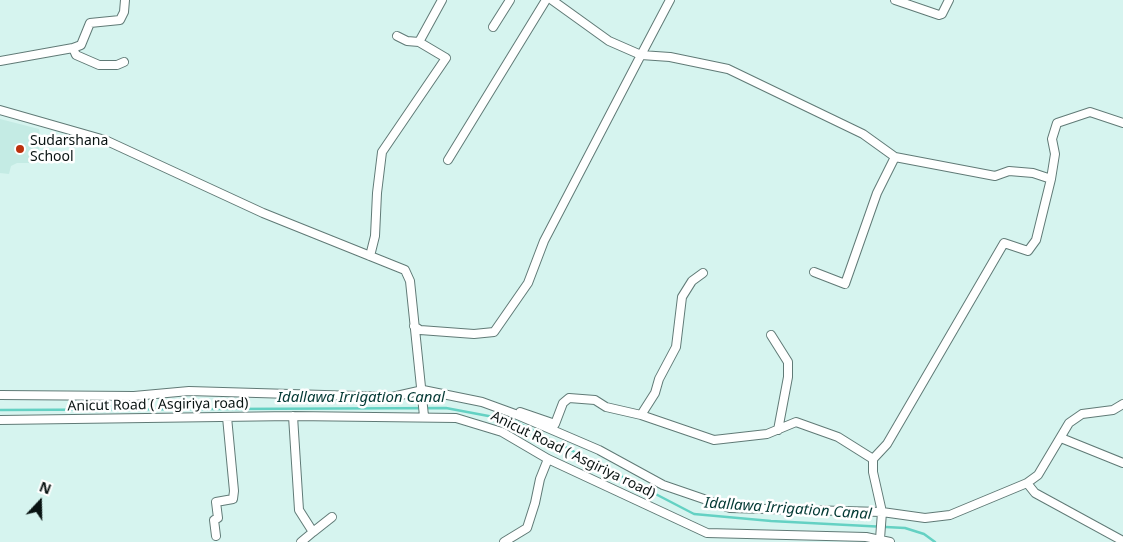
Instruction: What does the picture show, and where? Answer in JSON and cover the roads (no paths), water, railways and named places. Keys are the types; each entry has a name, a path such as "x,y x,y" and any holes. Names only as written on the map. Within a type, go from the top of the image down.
{"street":[{"path":"0,60 81,45 90,23 120,20 124,12 125,0"},
{"path":"419,42 442,0"},
{"path":"493,27 510,0"},
{"path":"448,160 546,0"},
{"path":"552,0 609,41 641,54 670,57 728,68 863,134 895,157 995,176 1009,171 1033,173 1050,179"},
{"path":"414,326 420,330 474,334 494,332 528,283 544,241 670,0"},
{"path":"895,0 939,15 942,14 949,0"},
{"path":"370,256 375,236 377,193 382,152 446,58 419,42 406,42 397,36"},
{"path":"73,48 76,54 99,65 117,65 124,62"},
{"path":"0,110 106,140 263,213 405,270 410,281 423,390 423,413"},
{"path":"879,538 882,516 873,472 873,459 887,444 1004,243 1028,251 1036,240 1055,154 1052,139 1057,123 1090,112 1123,123"},
{"path":"814,272 845,284 877,193 895,157"},
{"path":"640,415 655,393 659,379 676,347 682,297 692,281 704,273"},
{"path":"771,335 788,362 788,377 778,430"},
{"path":"0,395 134,396 189,391 392,397 423,390 503,405 555,424 563,403 569,398 595,400 606,406 640,415 714,440 768,434 796,422 838,437 873,459"},
{"path":"482,402 599,450 663,485 730,508 924,518 950,515 1027,483 1038,474 1069,423 1082,414 1113,410 1123,404"},
{"name":"Anicut Road ( Asgiriya road)","path":"0,420 423,413 456,418 502,432 548,459 707,533 879,538 890,542"},
{"path":"293,416 300,510 313,532"},
{"path":"216,536 214,520 218,518 216,502 233,499 234,491 227,417"},
{"path":"1061,438 1123,463"},
{"path":"504,542 526,528 535,504 540,479 548,459"},
{"path":"1027,483 1035,493 1123,540"},
{"path":"301,542 332,517"},
{"path":"718,542 719,533"}],"waterway":[{"name":"Idallawa Irrigation Canal","path":"0,410 446,408 515,421 694,514 771,521 905,528 924,534 935,542"}],"place":[{"name":"Sudarshana School","path":"20,149"}]}
